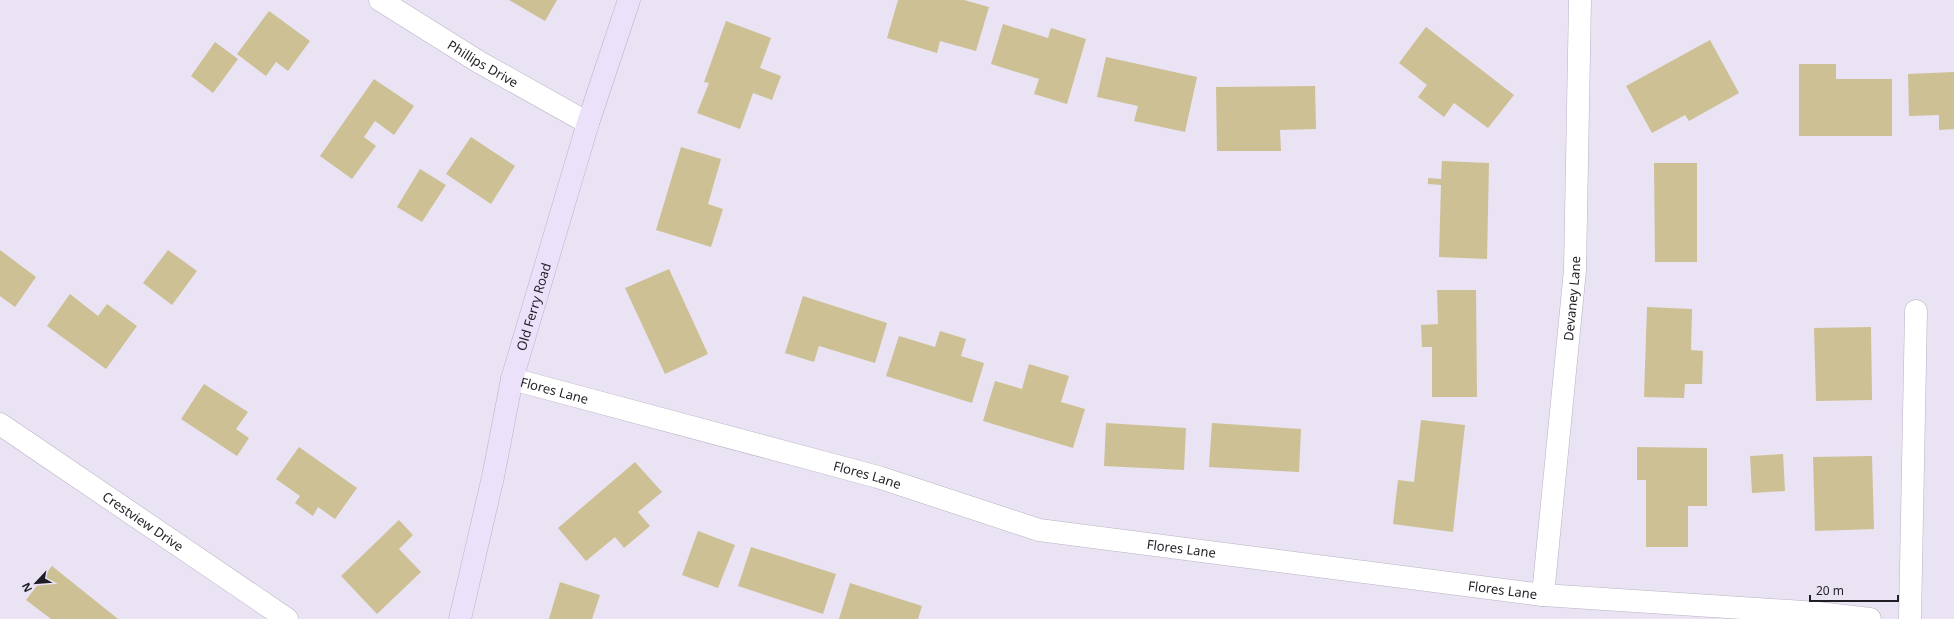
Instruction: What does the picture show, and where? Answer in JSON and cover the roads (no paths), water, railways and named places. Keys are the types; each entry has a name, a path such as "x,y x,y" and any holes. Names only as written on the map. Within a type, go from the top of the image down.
{"street":[{"name":"Phillips Drive","path":"380,0 478,62 588,123"},
{"name":"Old Ferry Road","path":"460,619 492,477 512,379 588,123 629,0"},
{"name":"Devaney Lane","path":"1543,595 1575,270 1580,0"},
{"path":"1910,619 1916,311"},
{"name":"Flores Lane","path":"512,379 878,477 1039,530 1543,595 1818,613 1870,619"},
{"name":"Crestview Drive","path":"0,424 287,619"}]}
